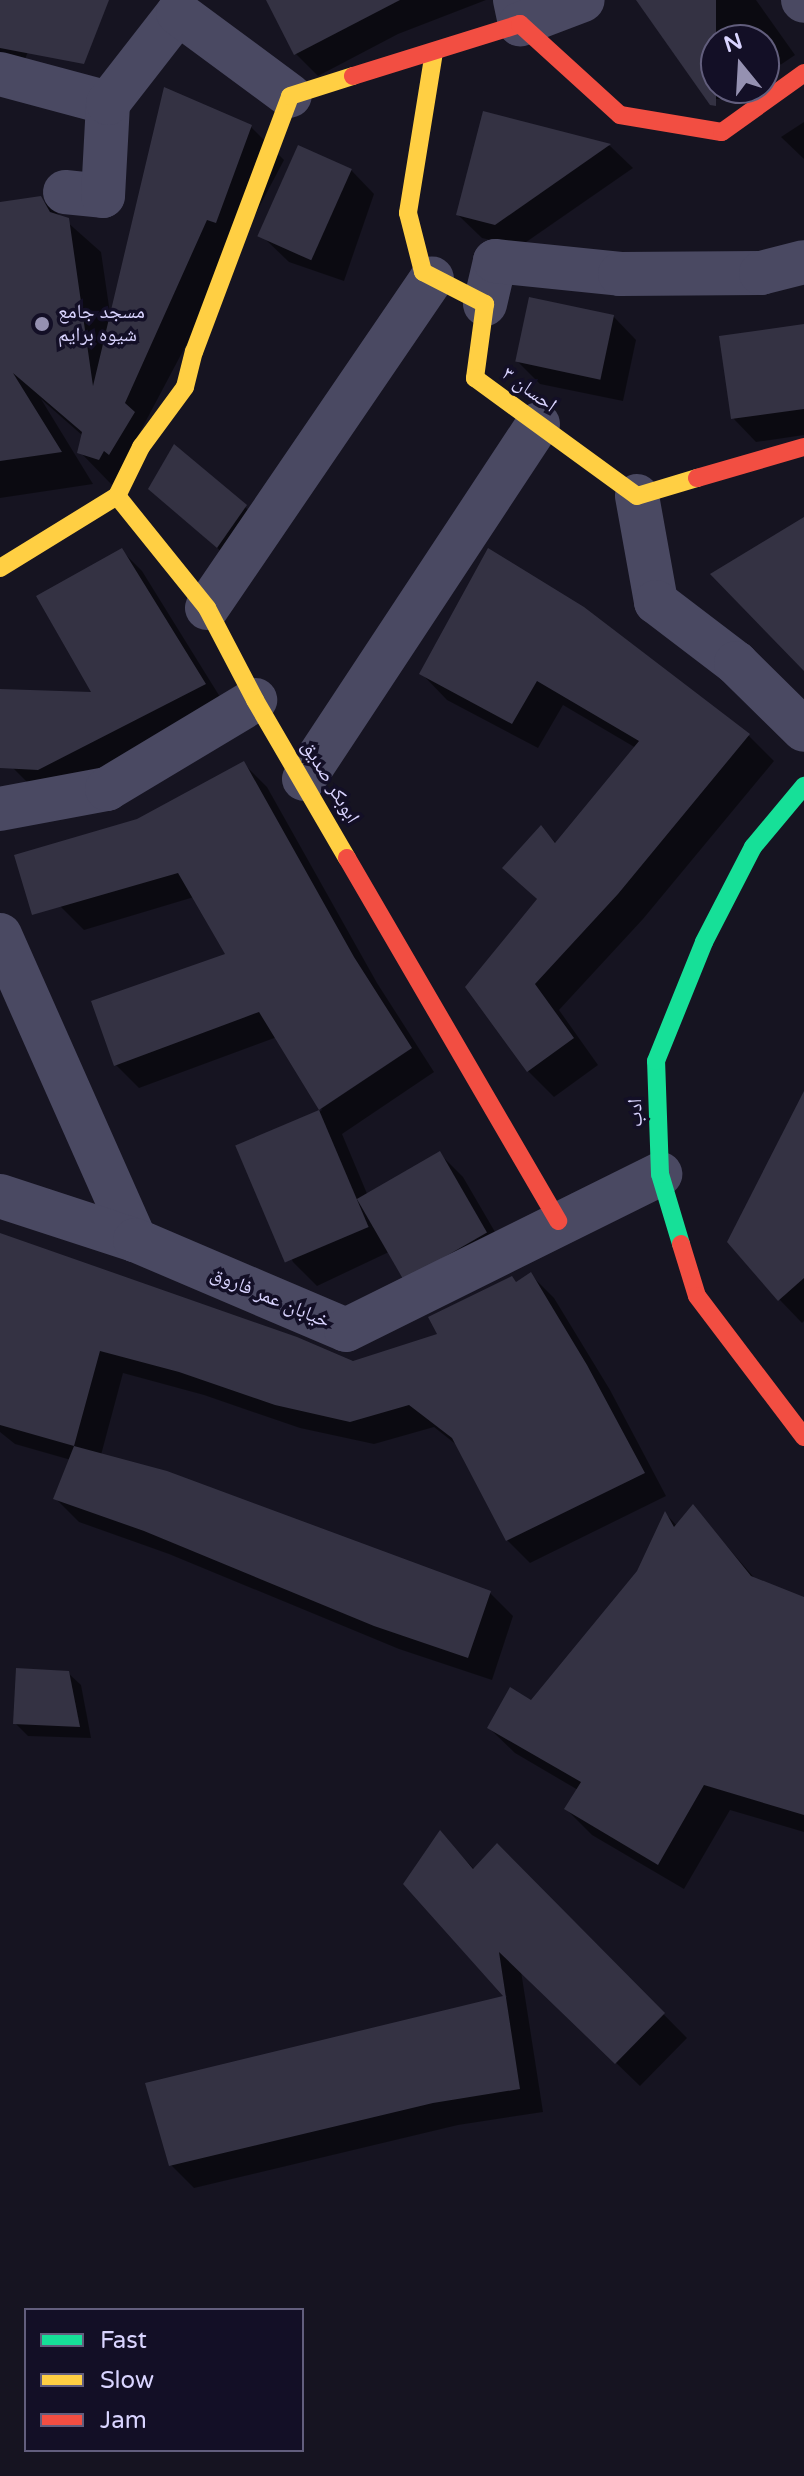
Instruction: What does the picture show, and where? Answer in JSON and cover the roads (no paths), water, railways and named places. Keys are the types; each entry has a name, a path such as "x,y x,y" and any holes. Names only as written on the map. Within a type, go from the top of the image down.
{"street":[{"path":"290,96 434,52 518,12 583,0"},
{"path":"518,12 620,115 722,132 804,73"},
{"path":"65,192 103,196 108,103 178,13 290,96"},
{"path":"434,52 408,213 423,272 432,278 485,304 495,261 620,274 761,273 804,262"},
{"path":"0,74 108,103"},
{"path":"0,568 117,496 141,447 185,387 194,352 290,96"},
{"path":"207,608 432,278"},
{"name":"احسان ۳","path":"485,304 475,378 637,496"},
{"path":"304,779 538,424"},
{"path":"804,447 637,496 656,602 736,663 804,730"},
{"name":"ابوبکر صدیق","path":"117,496 207,608 255,700 304,779 558,1221"},
{"path":"0,809 107,789 255,700"},
{"name":"ادب","path":"804,786 753,847 704,942 656,1061 660,1174 697,1296 804,1437"},
{"path":"0,935 135,1240"},
{"name":"خیابان عمر فاروق","path":"0,1196 135,1240 346,1330 558,1221 660,1174"}],"place":[{"name":"مسجد جامع شیوه برایم","path":"42,324"}]}
